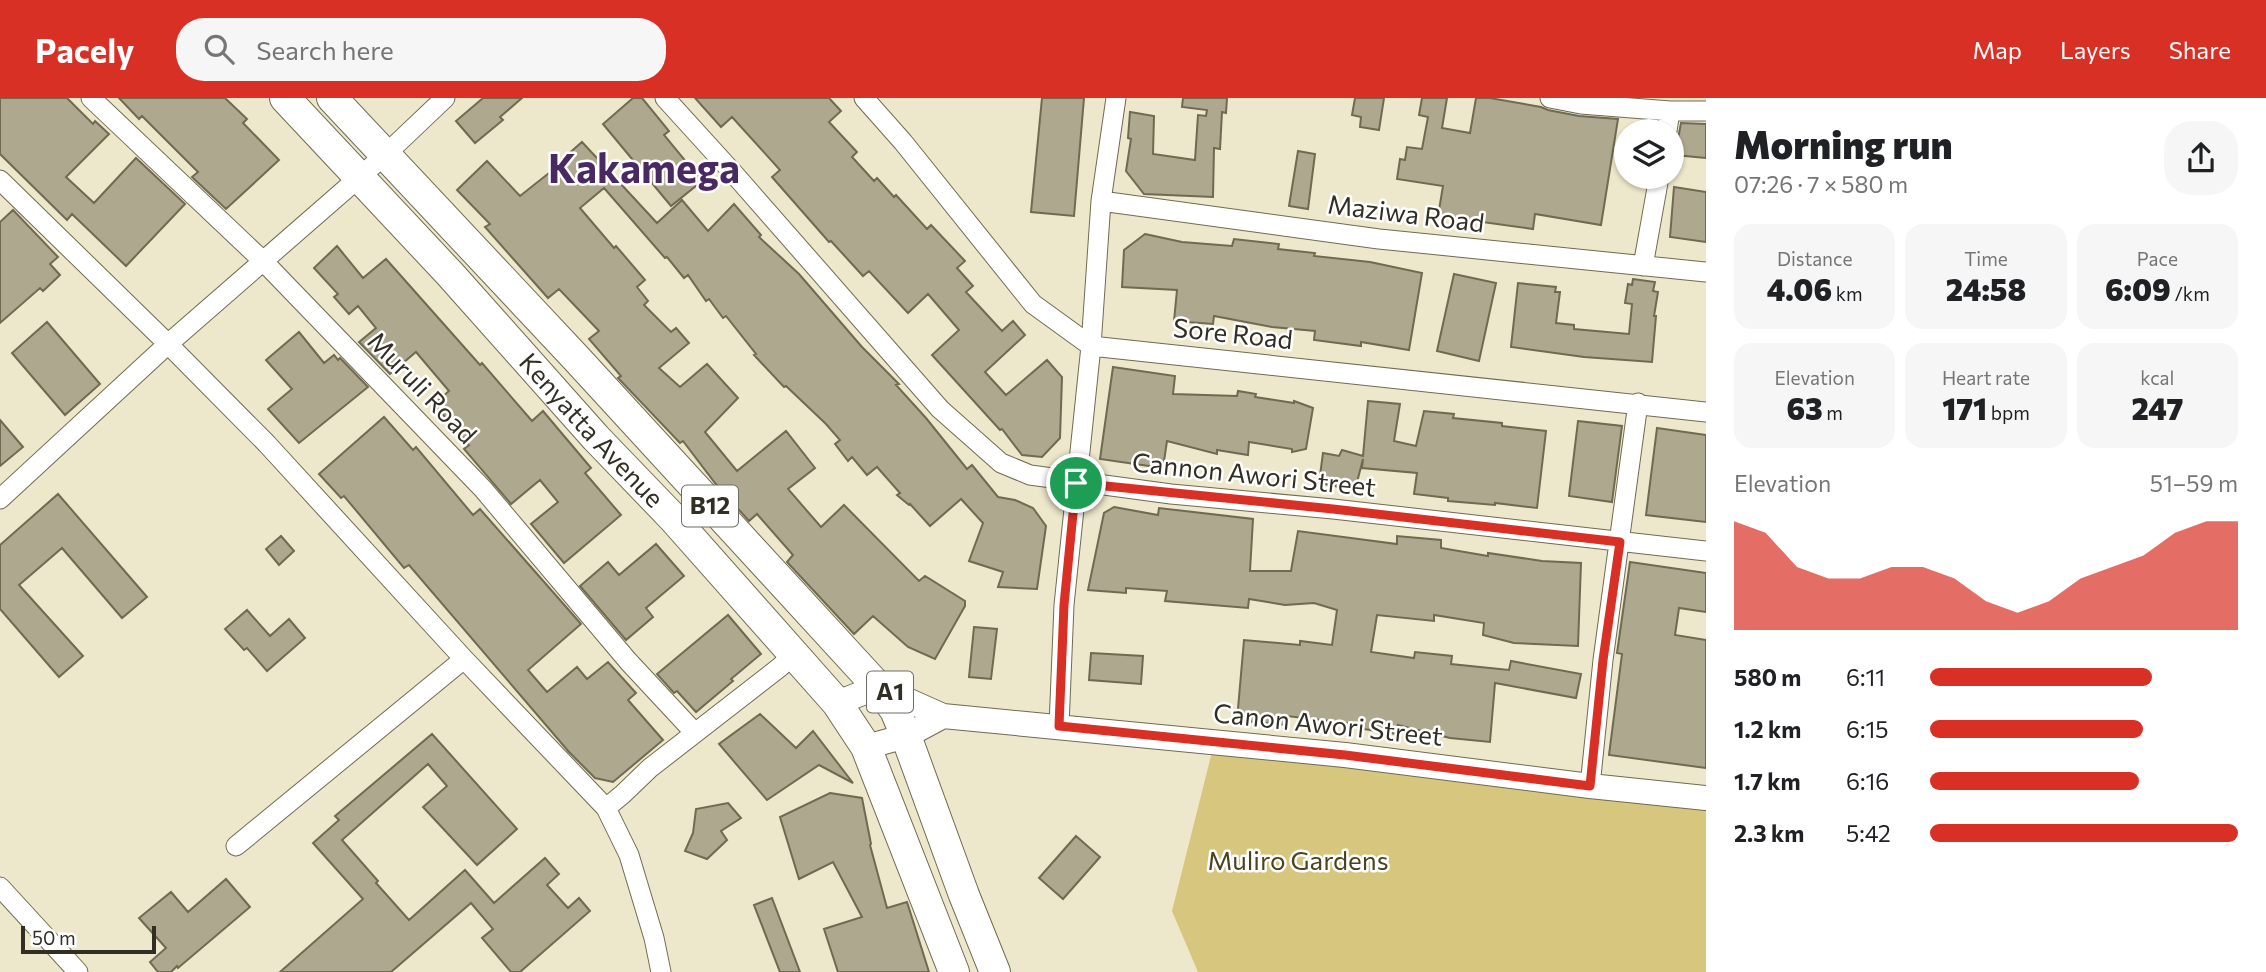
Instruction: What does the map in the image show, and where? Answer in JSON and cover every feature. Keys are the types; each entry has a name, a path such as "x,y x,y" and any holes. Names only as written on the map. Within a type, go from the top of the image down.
{"highway":[{"name":"Kenyatta Avenue","path":"285,98 450,274 596,438 673,518 837,704 866,747 954,972"},
{"name":"Kenyatta Avenue","path":"332,98 576,358 878,687 895,710 906,736 995,972"},
{"path":"547,383 576,358"},
{"path":"673,518 700,495"}],"main road":[{"name":"Canon Awori Street","path":"878,687 943,716 1345,755 1706,798"},
{"name":"A1","path":"837,704 878,687"},
{"name":"A1","path":"866,747 906,736 943,716"}],"street":[{"name":"Muruli Road","path":"91,98 263,261 483,489 628,661 695,733"},
{"path":"0,499 168,344 359,178 445,98"},
{"name":"Cannon Awori Street","path":"665,98 736,175 940,409 1001,463 1030,475 1076,483 1706,551"},
{"name":"Sore Road","path":"864,98 903,142 1033,304 1091,345 1706,412"},
{"path":"1059,726 1064,605 1091,345 1101,201 1116,98"},
{"path":"1550,98 1581,104 1706,111"},
{"path":"1669,119 1670,111"},
{"path":"0,180 267,444 464,659 606,808 629,855 654,938 661,972"},
{"path":"1643,266 1657,189"},
{"name":"Maziwa Road","path":"1101,201 1379,239 1706,272"},
{"path":"1590,786 1603,660 1638,403"},
{"path":"606,808 650,768 794,654"},
{"path":"236,846 464,659"},
{"path":"0,887 78,972"}],"green space":[{"name":"Muliro Gardens","path":"1215,740 1706,797 1706,972 1198,972 1172,911"}],"building":[{"path":"0,98 67,98 93,124 95,121 109,134 66,177 94,203 136,158 185,204 126,266 72,214 67,220 0,154"},
{"path":"119,98 225,98 247,119 243,123 279,160 226,209 192,177 198,172 142,116 139,119"},
{"path":"483,98 522,98 500,117 503,120 475,143 456,121"},
{"path":"633,98 642,98 669,131 664,135 702,181 671,206 603,124"},
{"path":"695,98 829,98 841,111 829,122 857,152 852,157 874,181 877,178 894,197 896,195 927,229 931,225 965,261 957,268 973,286 966,292 1002,331 1013,321 1025,335 985,372 1006,395 1047,360 1062,377 1060,438 1042,457 1022,455 1002,429 1000,430 932,355 959,330 928,294 908,313 869,271 863,276 772,177 780,170 732,117 721,127"},
{"path":"1042,98 1084,98 1074,216 1031,212"},
{"path":"1183,98 1227,98 1226,113 1222,112 1220,149 1214,148 1213,197 1144,194 1126,171 1131,139 1128,138 1130,112 1154,116 1153,154 1195,160 1198,115 1206,116 1207,110 1182,107"},
{"path":"1355,98 1384,98 1379,130 1360,127 1361,117 1352,115"},
{"path":"1422,98 1447,98 1442,128 1470,133 1476,98 1490,98 1579,116 1618,119 1614,119 1614,144 1601,225 1535,214 1533,229 1438,216 1443,186 1397,179 1400,159 1405,160 1407,147 1422,149 1428,117 1419,115"},
{"path":"1684,123 1706,124 1706,158 1684,156"},
{"path":"582,142 657,223 682,200 708,231 734,204 761,235 759,237 799,274 862,347 899,384 896,385 967,469 972,465 998,497 1015,500 1033,508 1046,526 1037,589 998,587 1003,572 969,561 983,523 961,499 930,526 910,504 897,495 900,493 877,467 867,475 852,457 848,461 835,444 840,440 826,424 784,387 754,355 756,354 726,316 723,318 709,299 706,301 688,275 684,278 604,188 580,208 645,280 637,287 648,301 644,305 671,332 676,328 689,343 659,368 680,387 707,364 738,398 705,432 737,471 786,431 815,468 788,489 821,527 844,505 919,581 925,576 965,601 965,606 935,659 908,647 873,616 854,634 787,562 793,555 757,514 749,521 683,441 680,443 618,378 621,376 589,339 599,331 559,289 548,298 485,227 490,224 457,190 487,161 520,196 568,158 566,156"},
{"path":"1298,151 1315,154 1308,209 1289,206"},
{"path":"1674,189 1706,192 1706,242 1670,237"},
{"path":"13,210 58,257 50,264 60,275 43,291 40,288 0,323 0,222"},
{"path":"1145,234 1182,242 1232,246 1234,239 1279,244 1278,249 1370,262 1422,273 1409,350 1361,342 1361,346 1314,340 1315,331 1272,327 1214,316 1213,324 1174,321 1177,290 1122,287 1124,250"},
{"path":"337,246 363,278 386,259 532,421 543,411 591,468 585,473 621,515 564,563 531,524 558,502 540,480 511,504 464,449 469,445 434,404 449,391 416,352 390,374 359,342 376,328 358,306 349,314 334,297 338,294 314,268"},
{"path":"1454,274 1496,283 1479,361 1437,351"},
{"path":"1633,279 1655,282 1653,291 1658,292 1652,362 1584,357 1511,347 1518,283 1556,287 1555,292 1560,292 1556,323 1574,325 1574,329 1629,334 1632,304 1625,303 1628,284 1632,285"},
{"path":"47,322 100,384 65,415 12,353"},
{"path":"299,332 324,363 334,355 338,360 340,358 368,387 299,443 268,409 292,389 266,360"},
{"path":"1113,367 1175,376 1173,394 1237,396 1238,391 1256,394 1255,397 1294,401 1313,408 1306,449 1292,452 1292,449 1249,442 1248,455 1217,450 1217,454 1167,441 1163,468 1100,459"},
{"path":"1368,401 1400,404 1394,441 1416,446 1424,411 1454,414 1453,418 1546,431 1537,508 1448,501 1448,498 1414,494 1417,473 1362,468 1363,459 1355,490 1319,483 1323,453 1339,456 1342,450 1363,456"},
{"path":"384,417 413,450 416,447 473,515 480,509 581,624 528,670 547,692 577,667 587,679 608,662 636,693 628,700 663,740 613,782 595,778 569,752 409,565 404,568 344,496 341,498 319,474"},
{"path":"0,420 23,447 0,466"},
{"path":"1578,421 1622,426 1612,502 1569,496"},
{"path":"1657,428 1706,435 1706,522 1646,515"},
{"path":"58,494 147,597 122,618 62,548 19,585 83,656 59,677 0,609 0,545"},
{"path":"1114,507 1158,515 1159,508 1253,519 1250,571 1291,571 1298,531 1397,544 1397,536 1441,540 1441,548 1488,556 1488,553 1542,561 1581,563 1578,646 1514,643 1483,635 1484,623 1434,615 1434,621 1377,615 1371,652 1414,658 1415,652 1452,656 1451,664 1509,670 1511,661 1581,674 1576,698 1495,683 1490,742 1450,738 1398,725 1397,734 1363,729 1363,725 1287,716 1286,725 1237,720 1244,640 1300,645 1300,641 1332,645 1337,610 1314,603 1285,605 1249,599 1248,608 1165,601 1167,591 1126,588 1126,593 1088,590 1104,513"},
{"path":"281,536 294,551 279,565 266,549"},
{"path":"656,544 684,576 646,608 653,617 626,640 580,586 608,562 619,575"},
{"path":"1630,562 1706,573 1706,612 1679,608 1675,635 1706,640 1706,768 1609,755 1622,654 1617,653"},
{"path":"247,610 270,636 289,619 305,638 267,671 247,648 244,650 225,629"},
{"path":"728,615 761,654 696,712 657,674"},
{"path":"974,627 997,629 991,679 969,677"},
{"path":"1091,653 1143,656 1141,684 1089,680"},
{"path":"760,714 796,748 813,731 853,783 819,765 767,800 719,744"},
{"path":"432,734 517,829 477,865 423,807 447,786 428,764 342,840 409,920 465,870 494,903 545,858 559,874 547,885 568,908 579,898 590,911 520,972 511,972 482,938 493,929 471,903 391,972 280,972 363,899 313,843 339,820 335,816"},
{"path":"830,793 862,798 870,845 887,908 907,902 929,972 838,972 824,929 862,917 833,862 799,879 780,817"},
{"path":"728,803 741,818 721,831 727,840 707,859 685,851 693,833 696,809"},
{"path":"1076,836 1100,857 1063,899 1039,878"},
{"path":"226,879 250,907 178,968 177,966 171,972 158,972 150,962 166,948 139,918 171,892 188,912"},
{"path":"772,898 800,972 780,972 754,905"}],"district":[{"name":"Kakamega","path":"644,169"}],"route":[{"path":"1076,483 1620,542 1603,660 1590,786 1345,755 1059,726 1064,605 1076,483"}]}
